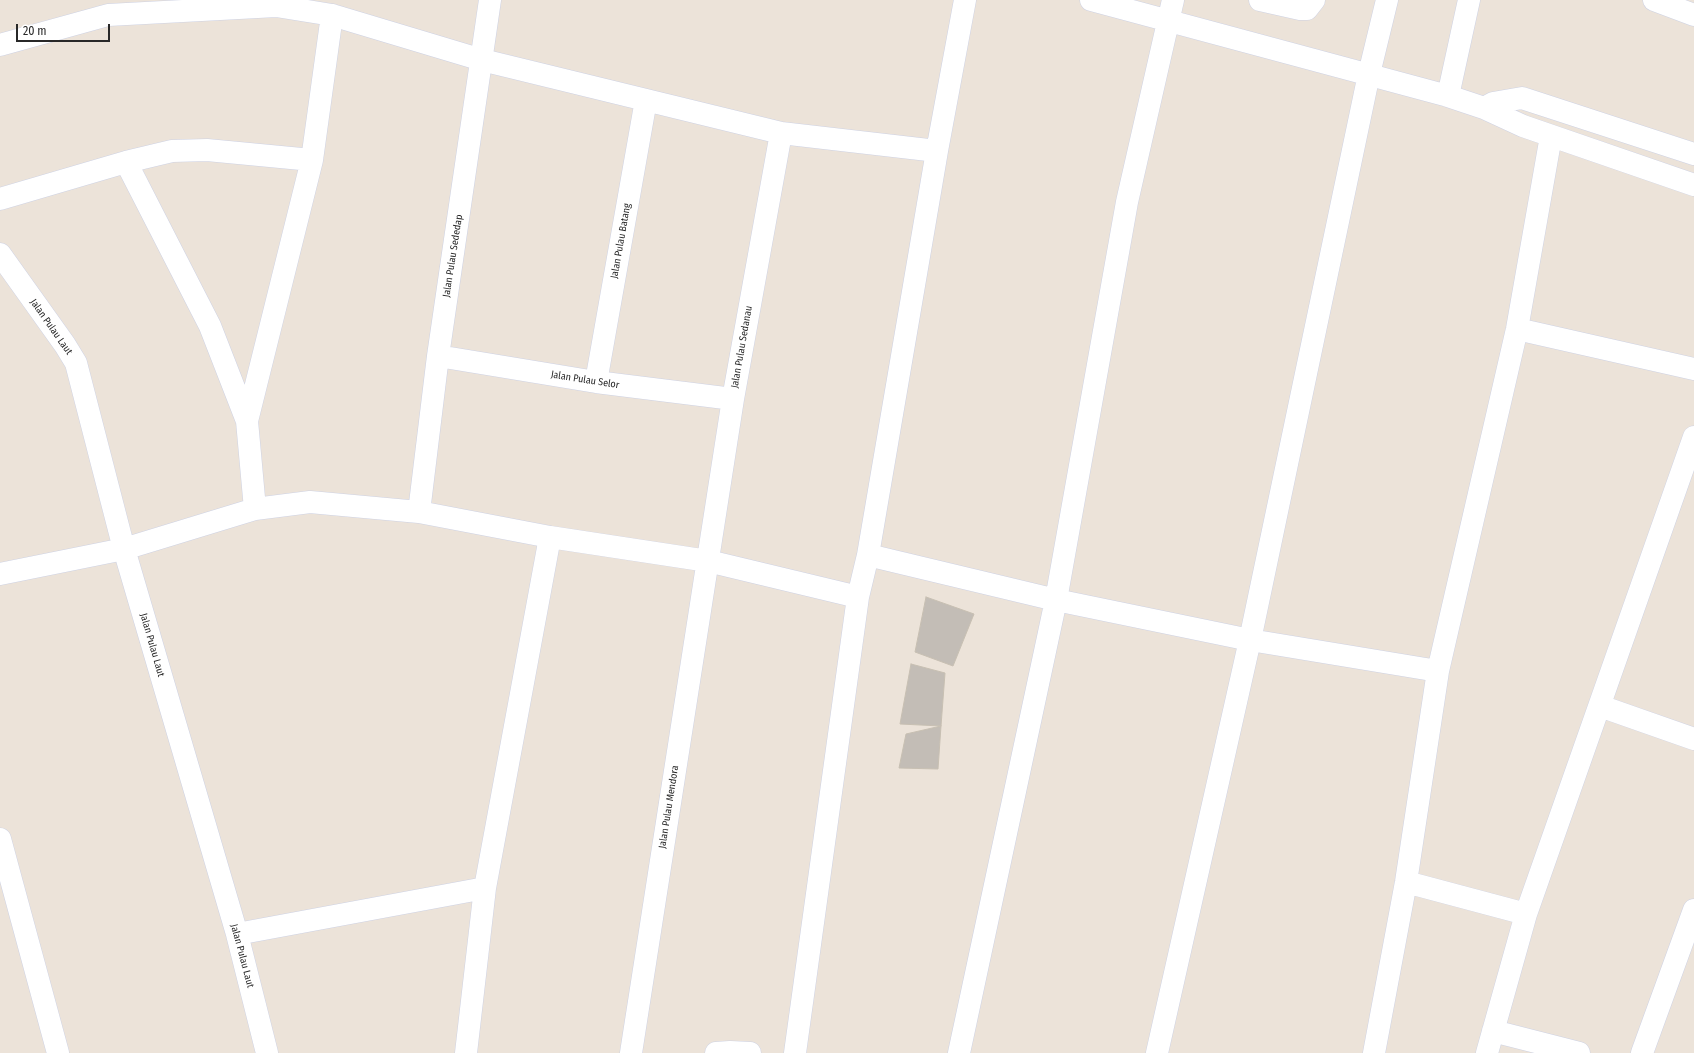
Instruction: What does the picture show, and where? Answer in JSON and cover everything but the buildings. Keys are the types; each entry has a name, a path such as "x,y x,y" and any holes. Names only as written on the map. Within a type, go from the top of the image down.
{"street":[{"name":"Jalan Pulau Sededap","path":"419,512 438,356 490,0"},
{"path":"795,1053 858,597 868,555 937,151 965,0"},
{"path":"1091,0 1171,10 1369,74 1448,96 1484,108 1522,126 1694,185"},
{"path":"1260,0 1300,9 1307,9 1314,0"},
{"path":"1157,1053 1250,640 1369,74 1387,0"},
{"path":"1448,96 1469,0"},
{"path":"1654,0 1694,15"},
{"path":"0,45 108,15 276,6 332,15 482,60 781,133 937,151"},
{"path":"959,1053 1056,600 1127,202 1171,10"},
{"path":"247,421 312,160 332,15"},
{"path":"1484,108 1493,103 1522,98 1694,154"},
{"name":"Jalan Pulau Batang","path":"596,382 646,100"},
{"name":"Jalan Pulau Sedanau","path":"708,562 733,399 781,133"},
{"path":"1374,1053 1406,882 1438,671 1517,329 1551,136"},
{"path":"0,199 126,162 172,151 189,150 312,160"},
{"path":"126,162 210,326 247,421 255,509"},
{"name":"Jalan Pulau Laut","path":"0,254 65,345 76,363 124,549 237,934 267,1053"},
{"path":"1517,329 1694,369"},
{"name":"Jalan Pulau Selor","path":"438,356 596,382 733,399"},
{"path":"1487,1053 1526,914 1694,437"},
{"path":"0,574 124,549 255,509 310,502 419,512 550,537 708,562 858,597"},
{"path":"466,1053 485,888 550,537"},
{"path":"868,555 1056,600 1250,640 1438,671"},
{"name":"Jalan Pulau Mendora","path":"631,1053 708,562"},
{"path":"1600,706 1694,738"},
{"path":"0,839 7,895 58,1053"},
{"path":"1406,882 1526,914"},
{"path":"237,934 485,888"},
{"path":"1642,1053 1694,910"},
{"path":"1493,1031 1579,1053"},
{"path":"716,1053 750,1053"}]}
